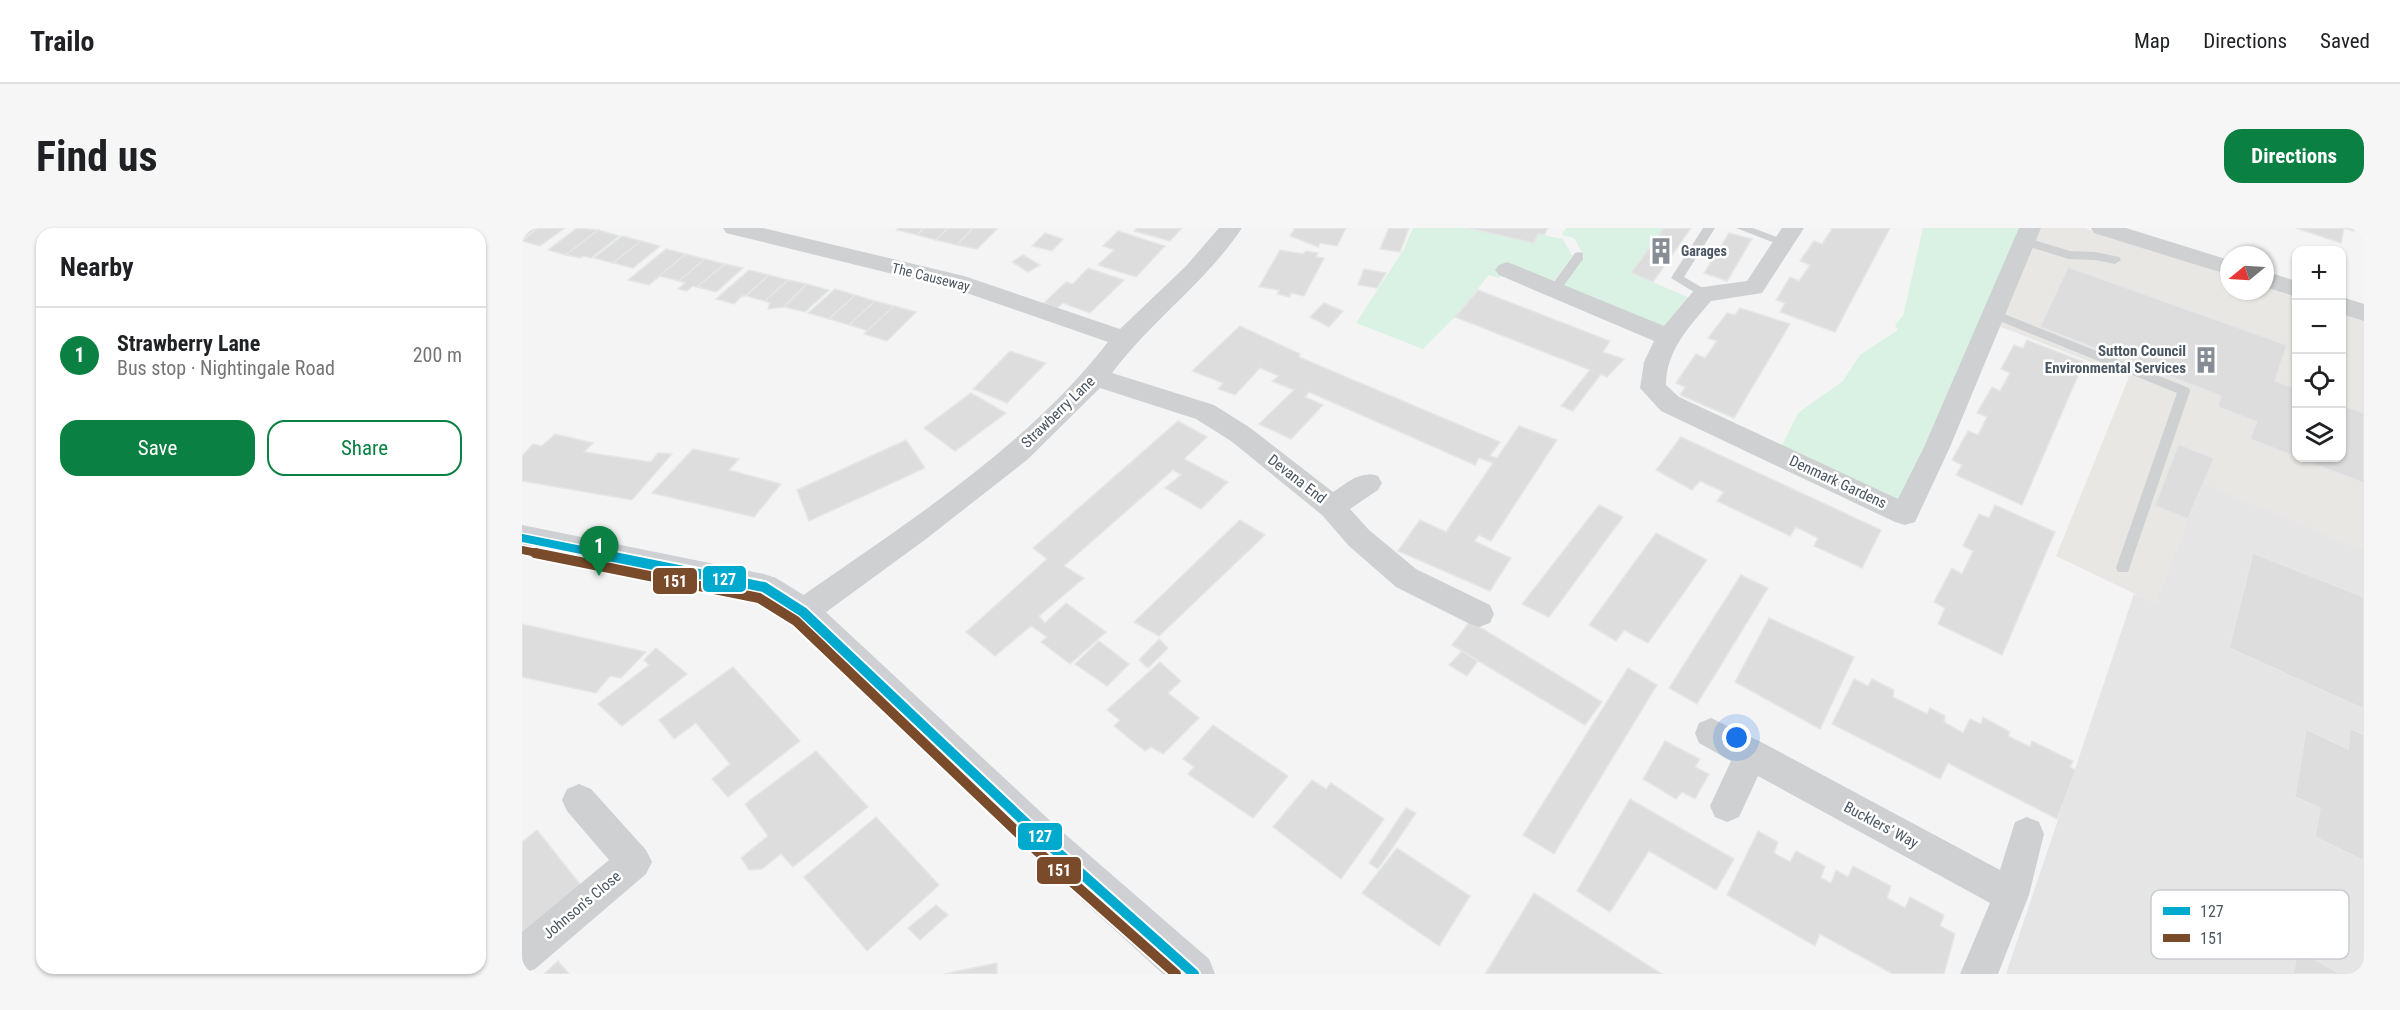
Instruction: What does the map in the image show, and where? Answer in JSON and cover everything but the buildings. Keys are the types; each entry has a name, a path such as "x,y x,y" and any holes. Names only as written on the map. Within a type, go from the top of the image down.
{"main road":[{"path":"522,538 764,587 803,612 1039,837 1132,922 1194,974"}],"street":[{"name":"The Causeway","path":"734,228 964,284 1124,339"},
{"name":"Strawberry Lane","path":"803,612 916,531 1017,453 1095,377 1124,339 1194,271 1232,228"},
{"path":"2102,228 2220,265"},
{"path":"1704,294 1754,288 1789,235"},
{"name":"Denmark Gardens","path":"1704,294 1668,337 1651,371 1653,388 1670,404 1905,514 1937,447 2027,235"},
{"path":"1508,270 1668,337"},
{"path":"2274,282 2292,289"},
{"path":"2346,306 2364,313"},
{"name":"Devana End","path":"1095,377 1205,412 1240,434 1332,507 1359,538 1406,578 1479,614"},
{"path":"1332,507 1368,483"},
{"name":"Bucklers' Way","path":"1711,733 2011,895"},
{"path":"1727,806 1751,754"},
{"name":"Johnson's Close","path":"522,956 634,862 579,800"},
{"path":"1979,974 2011,895 2027,834"}],"lane":[{"path":"1704,294 1677,278 1709,228"},
{"path":"1742,228 1789,235"},
{"name":"Denmark Gardens","path":"2027,235 2069,255 2095,256 2115,260"},
{"path":"1555,289 1579,256"},
{"path":"1994,314 2184,391 2123,568"}],"shaded area":[{"path":"2041,228 2085,228 2220,272 2220,300 2274,300 2274,290 2292,297 2292,462 2346,462 2346,314 2364,320 2364,550 2202,484 2156,604 2056,556 2129,377 1996,325"},
{"path":"2202,483 2364,550 2364,974 2006,974 2134,594 2156,603"}],"green space":[{"path":"1413,228 1465,228 1534,243 1538,234 1563,239 1572,256 1552,284 1509,267 1499,278 1489,275 1455,317 1423,349 1356,323 1404,249"},
{"path":"1566,228 1664,228 1632,273 1694,300 1667,333 1560,288 1584,256 1574,238 1562,235"},
{"path":"1923,228 2023,228 1987,313 1896,506 1780,450 1798,413 1843,381 1860,355 1898,330 1895,325 1903,316"}],"transit line":[{"name":"127","path":"522,538 764,587 803,612 1045,841 1194,974"},
{"name":"151","path":"522,550 759,598 796,621 1036,850 1176,974"}],"place":[{"name":"Garages","path":"1661,251"},
{"name":"Sutton Council Environmental Services","path":"2206,360"},
{"name":"Strawberry Lane","path":"599,576"}]}
